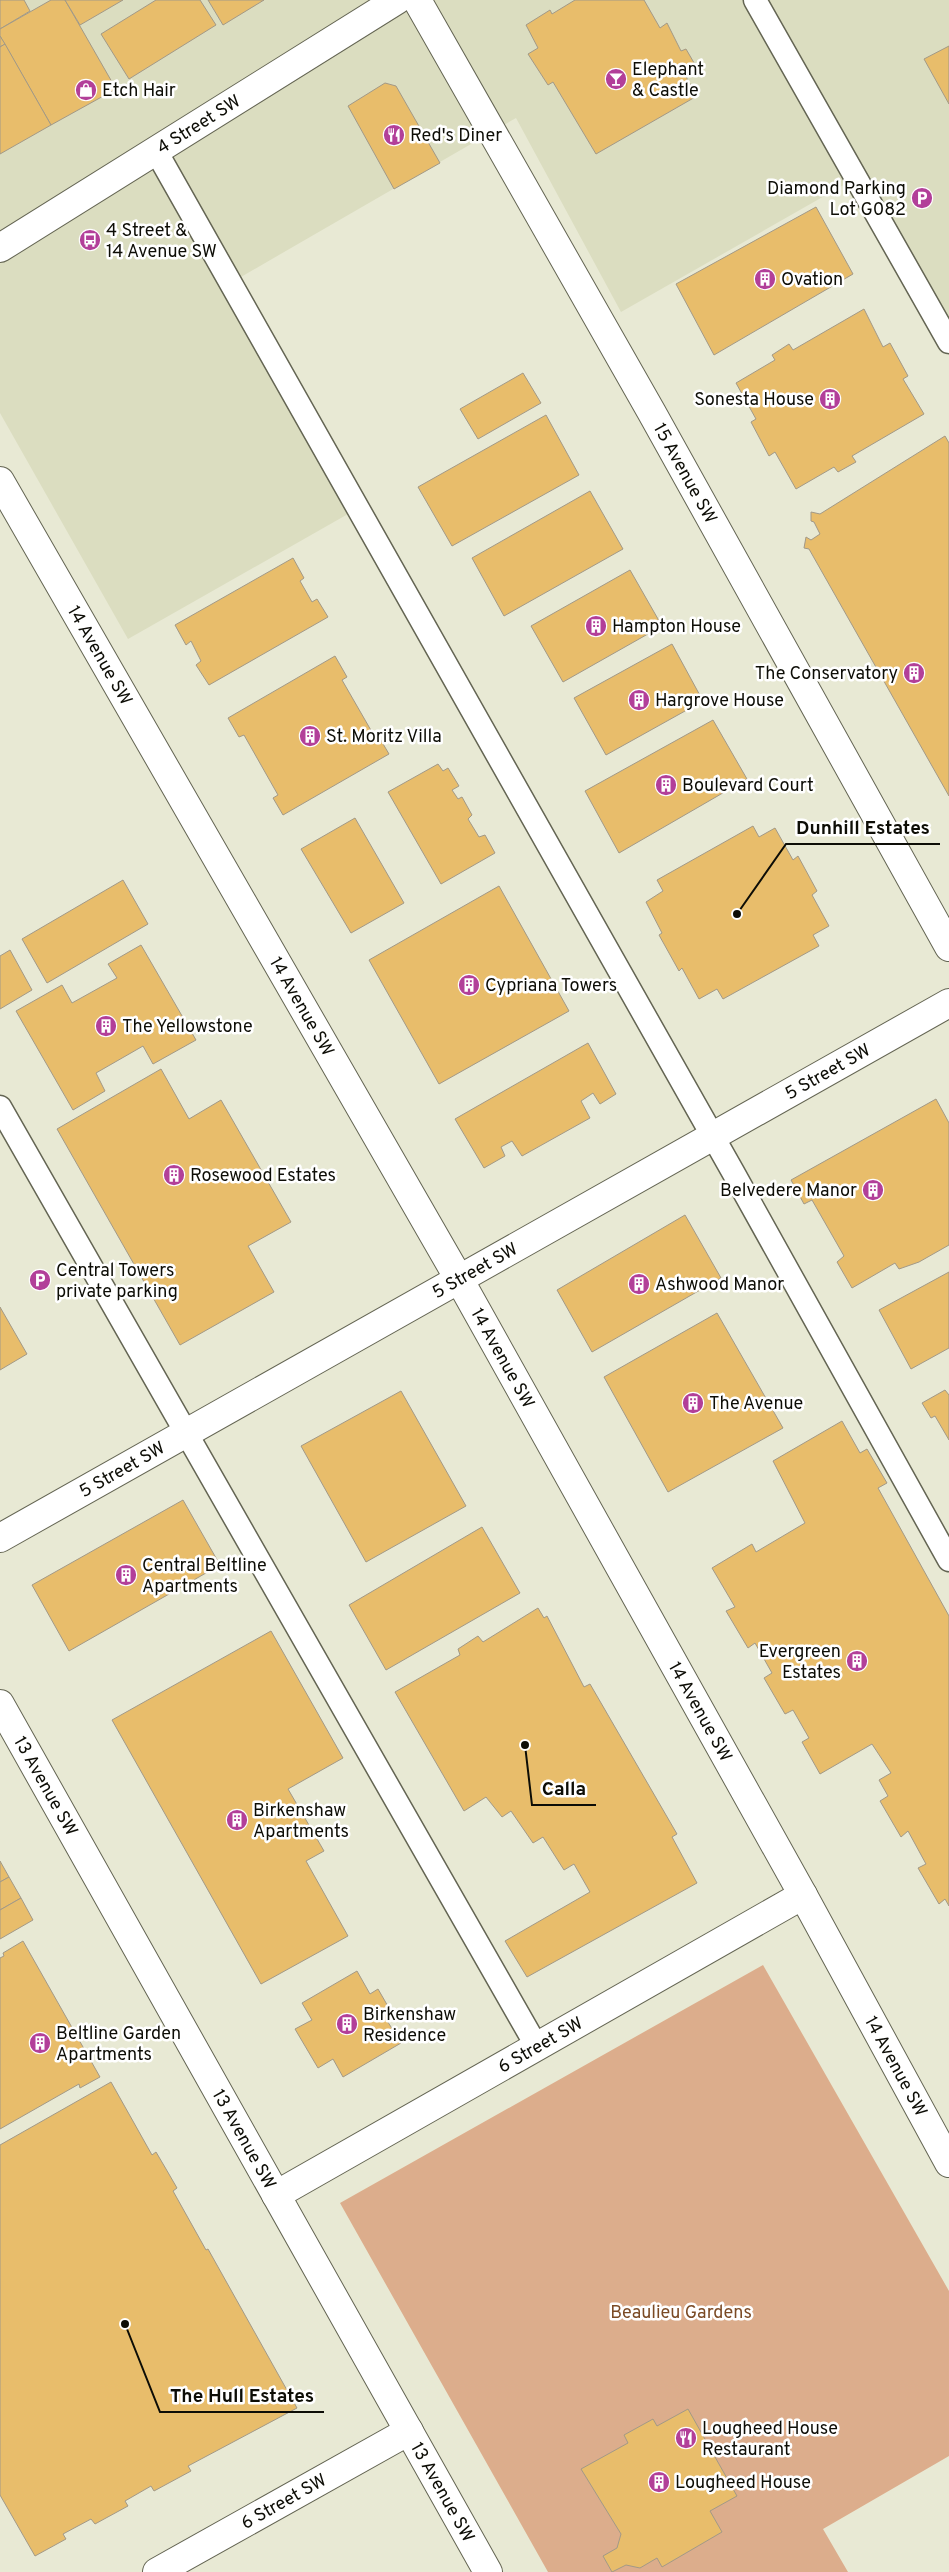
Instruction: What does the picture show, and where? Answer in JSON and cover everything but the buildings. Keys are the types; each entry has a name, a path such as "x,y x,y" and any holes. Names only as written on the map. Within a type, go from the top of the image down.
{"street":[{"name":"4 Street SW","path":"0,248 397,0"},
{"name":"15 Avenue SW","path":"417,0 652,413 949,947"},
{"name":"14 Avenue SW","path":"0,481 459,1279 803,1895 941,2129 949,2163"},
{"name":"5 Street SW","path":"0,1538 949,1003"},
{"name":"13 Avenue SW","path":"0,1704 488,2572"},
{"name":"6 Street SW","path":"276,2195 803,1895"},
{"name":"6 Street SW","path":"157,2572 409,2431"}],"lane":[{"path":"754,0 949,342"},
{"path":"156,151 713,1136 949,1560"},
{"path":"0,1107 537,2047"}],"shaded area":[{"path":"0,0 65,0 80,25 122,0 949,0 949,325 863,174 621,312 516,118 227,285 355,510 128,639 0,413"}],"green space":[{"name":"Beaulieu Gardens","path":"763,1965 949,2291 949,2456 823,2529 848,2572 548,2572 340,2203"}],"place":[{"name":"Elephant & Castle","path":"616,79"},
{"name":"Etch Hair","path":"86,90"},
{"name":"Red's Diner","path":"394,135"},
{"name":"Diamond Parking Lot G082","path":"922,198"},
{"name":"4 Street & 14 Avenue SW","path":"90,240"},
{"name":"Ovation","path":"765,279"},
{"name":"Sonesta House","path":"830,399"},
{"name":"Hampton House","path":"596,626"},
{"name":"The Conservatory","path":"914,673"},
{"name":"Hargrove House","path":"639,700"},
{"name":"St. Moritz Villa","path":"310,736"},
{"name":"Boulevard Court","path":"666,785"},
{"name":"Dunhill Estates","path":"737,914"},
{"name":"Cypriana Towers","path":"469,985"},
{"name":"The Yellowstone","path":"106,1026"},
{"name":"Rosewood Estates","path":"174,1175"},
{"name":"Belvedere Manor","path":"873,1190"},
{"name":"Central Towers private parking","path":"40,1280"},
{"name":"Ashwood Manor","path":"639,1284"},
{"name":"The Avenue","path":"693,1403"},
{"name":"Central Beltline Apartments","path":"126,1575"},
{"name":"Evergreen Estates","path":"857,1661"},
{"name":"Calla","path":"525,1745"},
{"name":"Birkenshaw Apartments","path":"237,1820"},
{"name":"Birkenshaw Residence","path":"347,2024"},
{"name":"Beltline Garden Apartments","path":"40,2043"},
{"name":"The Hull Estates","path":"125,2324"},
{"name":"Lougheed House Restaurant","path":"686,2438"},
{"name":"Lougheed House","path":"659,2482"}]}
